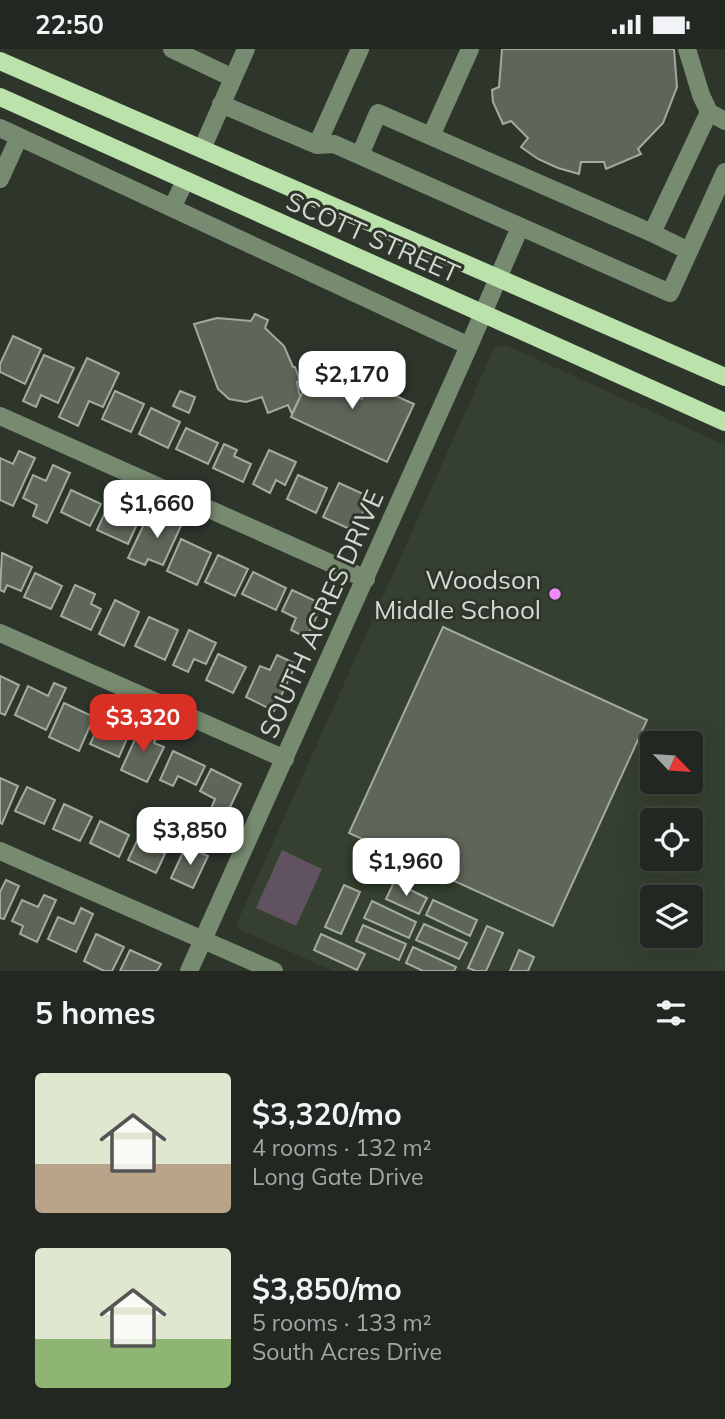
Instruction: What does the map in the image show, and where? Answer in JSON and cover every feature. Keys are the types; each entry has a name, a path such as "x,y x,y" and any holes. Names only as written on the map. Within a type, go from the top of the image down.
{"main road":[{"name":"SCOTT STREET","path":"0,61 725,377"},
{"name":"SCOTT STREET","path":"0,97 725,422"}],"street":[{"path":"172,49 233,78"},
{"path":"202,149 246,49"},
{"path":"317,145 360,49"},
{"path":"431,136 470,49"},
{"path":"687,49 701,96 709,112 725,121"},
{"path":"221,104 317,145 334,144 670,293 725,172"},
{"path":"652,233 709,112"},
{"path":"359,155 378,113 689,251"},
{"path":"0,128 469,346"},
{"path":"0,179 19,137"},
{"path":"172,208 185,181"},
{"name":"SOUTH ACRES DRIVE","path":"189,971 366,579 520,227"},
{"path":"0,416 366,579"},
{"path":"0,633 285,759"},
{"path":"0,851 274,971"}],"shaded area":[{"name":"Woodson Middle School","path":"506,345 725,445 725,971 334,971 240,930 237,923 494,348"},
{"path":"282,850 322,869 296,926 256,908"}],"building":[{"path":"502,49 674,49 677,87 663,123 638,149 641,154 606,169 604,162 581,162 579,174 538,159 521,147 528,138 511,121 503,124 493,102 492,90 499,87"},
{"path":"255,314 268,320 265,328 284,346 295,367 300,381 297,382 300,397 292,414 288,405 268,413 262,397 246,402 229,399 218,389 194,324 217,318 251,321"},
{"path":"13,336 41,349 25,384 0,372 0,364"},
{"path":"321,352 343,363 333,385 362,399 369,384 414,404 387,462 291,417"},
{"path":"44,355 74,368 58,403 41,395 36,407 23,401"},
{"path":"87,358 119,373 103,407 89,401 78,426 59,417"},
{"path":"115,391 144,404 131,432 102,419"},
{"path":"180,391 195,397 189,413 173,406"},
{"path":"151,408 180,422 168,448 139,434"},
{"path":"186,428 218,443 208,464 176,449"},
{"path":"224,444 237,450 234,456 251,464 243,482 213,468"},
{"path":"269,450 296,462 285,485 276,480 270,493 253,484"},
{"path":"19,451 35,458 13,506 0,500 0,458 13,464"},
{"path":"53,465 70,473 47,523 33,516 37,505 23,498 33,475 46,481"},
{"path":"298,475 327,488 316,513 287,499"},
{"path":"339,483 370,497 354,531 323,517"},
{"path":"71,490 101,504 90,526 61,512"},
{"path":"107,508 138,522 128,544 97,530"},
{"path":"168,509 185,517 163,565 148,559 145,565 128,558 144,524 158,530"},
{"path":"181,539 211,553 197,585 167,571"},
{"path":"2,553 32,567 21,591 7,585 4,592 0,590"},
{"path":"218,555 248,569 235,596 205,582"},
{"path":"253,572 286,588 276,610 242,594"},
{"path":"35,573 62,586 51,609 24,597"},
{"path":"75,585 95,594 91,604 101,609 91,630 61,616"},
{"path":"292,590 322,604 307,638 291,630 296,618 282,611"},
{"path":"115,600 139,612 124,646 99,634"},
{"path":"149,617 178,630 165,660 135,646"},
{"path":"443,627 647,720 553,926 349,833"},
{"path":"189,630 216,643 206,664 194,659 188,672 173,665"},
{"path":"218,654 246,667 233,693 206,680"},
{"path":"277,655 296,664 274,711 246,697 260,666 270,670"},
{"path":"0,676 19,685 5,715 0,713"},
{"path":"54,683 66,688 46,730 15,715 28,686 48,696"},
{"path":"64,703 94,717 79,751 49,737"},
{"path":"101,721 129,734 119,757 90,744"},
{"path":"142,724 159,732 154,743 164,747 147,782 121,770"},
{"path":"173,751 205,766 196,785 178,776 173,786 160,780"},
{"path":"211,769 241,784 225,818 210,811 215,799 200,791"},
{"path":"0,778 18,786 2,824 0,823"},
{"path":"27,787 55,800 44,824 15,811"},
{"path":"64,804 92,817 80,841 53,829"},
{"path":"100,821 129,835 119,857 90,843"},
{"path":"144,826 164,836 157,850 165,854 156,873 128,860"},
{"path":"186,846 208,856 193,888 171,878"},
{"path":"6,880 19,886 4,919 0,918 0,892"},
{"path":"394,882 427,898 419,914 386,899"},
{"path":"344,885 360,892 341,934 325,927"},
{"path":"44,895 56,900 37,942 20,934 23,926 12,921 22,900 38,907"},
{"path":"433,900 477,920 470,936 426,915"},
{"path":"372,901 416,922 409,938 364,918"},
{"path":"81,908 93,914 76,952 48,939 58,917 74,924"},
{"path":"424,924 467,943 459,959 416,940"},
{"path":"363,925 406,944 399,960 356,941"},
{"path":"487,926 503,933 486,971 476,971 468,968"},
{"path":"96,934 124,947 112,971 104,971 84,961"},
{"path":"321,934 365,954 357,970 314,950"},
{"path":"413,947 456,967 454,971 423,971 406,963"},
{"path":"130,950 161,964 157,971 120,971"},
{"path":"519,950 534,957 528,971 510,971"}],"place":[{"name":"Woodson Middle School","path":"555,594"}]}
